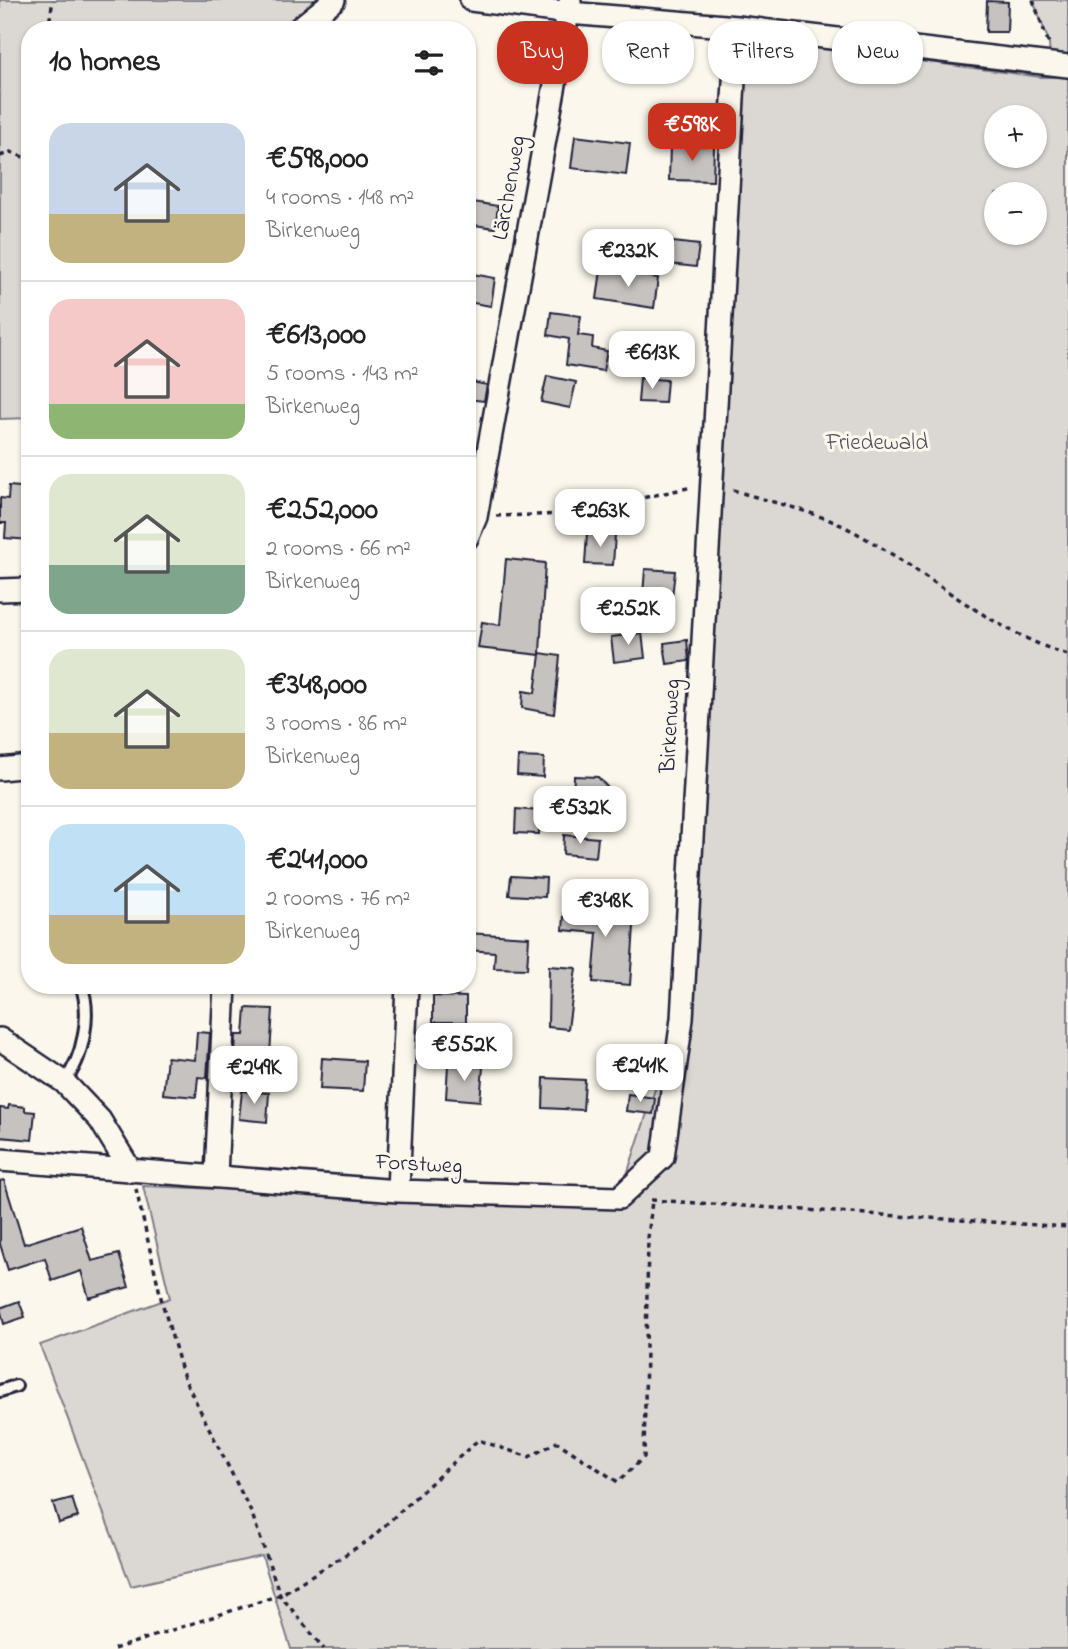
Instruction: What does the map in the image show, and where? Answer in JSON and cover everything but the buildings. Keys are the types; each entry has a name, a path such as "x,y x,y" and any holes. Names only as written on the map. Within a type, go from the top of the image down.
{"street":[{"path":"308,21 334,0"},
{"path":"471,0 570,7 708,24"},
{"name":"Lärchenweg","path":"476,504 570,7"},
{"path":"818,37 1059,65"},
{"name":"Birkenweg","path":"620,1198 663,1157 682,1019 734,84"},
{"path":"0,590 21,589"},
{"path":"0,769 21,767"},
{"path":"216,1176 225,994"},
{"path":"398,1191 407,994"},
{"path":"0,1039 64,1082 100,1120 131,1171"},
{"name":"Forstweg","path":"0,1160 398,1191 620,1198"}],"lane":[{"path":"64,1082 76,1063 85,1022 82,994"},
{"path":"0,1391 16,1385"}],"path":[{"path":"50,21 53,0"},
{"path":"1033,0 1059,65"},
{"path":"0,156 11,152 21,156"},
{"path":"476,529 569,514 710,483 844,526 1001,626 1046,648 1068,655"},
{"path":"131,1171 162,1302 184,1378 252,1514 280,1595 324,1649"},
{"path":"620,1198 1068,1227"},
{"path":"114,1649 280,1595 369,1540 478,1440 529,1457 557,1441 618,1482 644,1457 648,1239 652,1200"}],"green space":[{"path":"0,0 334,0 308,21 21,21 21,418 0,419"},
{"path":"1033,0 1068,0 1068,66 1050,64 1049,42"},
{"name":"Friedewald","path":"818,47 832,49 832,84 923,84 923,61 1041,77 1068,77 1068,1649 291,1649 262,1556 131,1586 40,1345 170,1298 143,1186 617,1205 691,979 737,84 818,84"}]}
